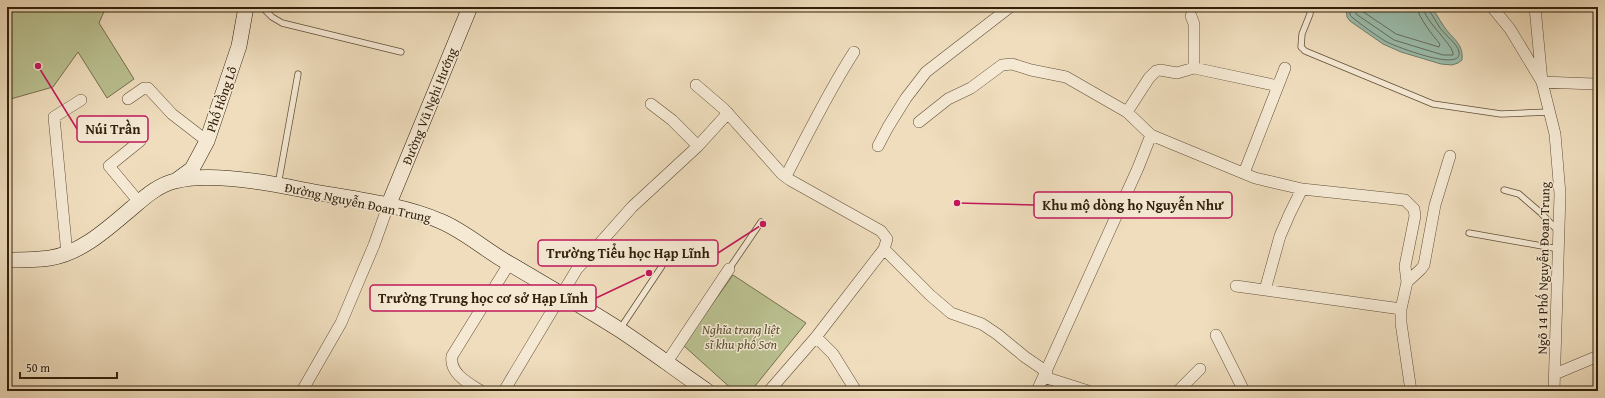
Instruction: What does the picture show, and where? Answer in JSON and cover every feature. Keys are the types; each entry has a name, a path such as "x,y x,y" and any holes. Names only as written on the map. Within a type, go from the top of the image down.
{"street":[{"name":"Phố Hồng Lô","path":"176,180 192,169 207,141 239,46 246,7"},
{"name":"Đường Vũ Nghi Hướng","path":"388,206 470,7"},
{"path":"1492,7 1510,29 1542,82"},
{"path":"1535,7 1542,82"},
{"path":"878,146 902,104 926,72 1006,9"},
{"path":"1191,16 1194,24 1194,68"},
{"path":"786,176 821,107 854,52"},
{"path":"919,122 948,99 971,88 1002,65 1012,64 1031,70 1066,77 1127,112 1151,135 1255,178 1302,189 1405,200 1414,209 1415,216 1405,266 1407,282 1401,309 1403,340 1411,391"},
{"path":"1127,112 1149,78 1156,71 1160,70 1177,73 1194,68 1278,86"},
{"path":"1244,173 1285,68"},
{"path":"1542,82 1598,83"},
{"name":"Ngõ 14 Phố Nguyễn Đoan Trung","path":"1542,82 1555,134 1560,194 1554,391"},
{"path":"696,85 728,113 786,176 881,231 887,239 884,249 816,336 769,391"},
{"path":"128,99 144,88 148,88 172,114 207,141"},
{"path":"67,254 54,117 81,100"},
{"path":"651,104 672,120 698,146"},
{"path":"504,391 577,269 632,207 698,146 728,113"},
{"path":"1037,391 1046,375 1138,168 1151,135"},
{"path":"139,202 109,166 140,142"},
{"path":"1407,282 1424,265 1435,205 1450,156"},
{"name":"Đường Nguyễn Đoan Trung","path":"7,260 50,258 67,254 94,238 155,190 176,180 200,178 237,180 278,185 388,206 442,222 620,330 707,391"},
{"path":"1265,290 1280,236 1302,189"},
{"path":"302,391 341,323 374,245 388,206"},
{"path":"884,249 930,295 951,313 982,324 997,334 1046,375 1088,391"},
{"path":"480,391 456,373 452,365 452,356 509,264"},
{"path":"667,362 729,269"},
{"path":"1236,286 1401,309"},
{"path":"1216,335 1244,391"},
{"path":"816,336 833,354 856,391"},
{"path":"1555,374 1598,356"},
{"path":"1178,391 1200,369"}],"lane":[{"path":"262,7 272,17 282,23 401,52"},
{"path":"1310,7 1310,14 1302,34 1301,47 1305,51 1339,66 1433,104 1501,114 1549,112"},
{"path":"278,185 298,74"},
{"path":"1504,190 1519,194 1541,213 1559,233"},
{"path":"729,269 761,222"},
{"path":"1469,233 1559,249"},
{"path":"620,330 662,266"}],"green space":[{"path":"7,7 106,7 99,23 134,79 107,98 78,52 53,87 7,100"},
{"name":"Nghĩa trang liệt sĩ khu phố Sơn","path":"733,275 806,323 751,391 734,391 683,345"}],"water":[{"path":"1346,7 1431,7 1446,30 1459,45 1462,60 1452,65 1441,64 1401,52 1383,44 1350,21 1347,17"}],"place":[{"name":"Núi Trần","path":"38,66"},
{"name":"Khu mộ dòng họ Nguyễn Như","path":"957,203"},
{"name":"Trường Tiểu học Hạp Lĩnh","path":"763,224"},
{"name":"Trường Trung học cơ sở Hạp Lĩnh","path":"649,273"}]}
